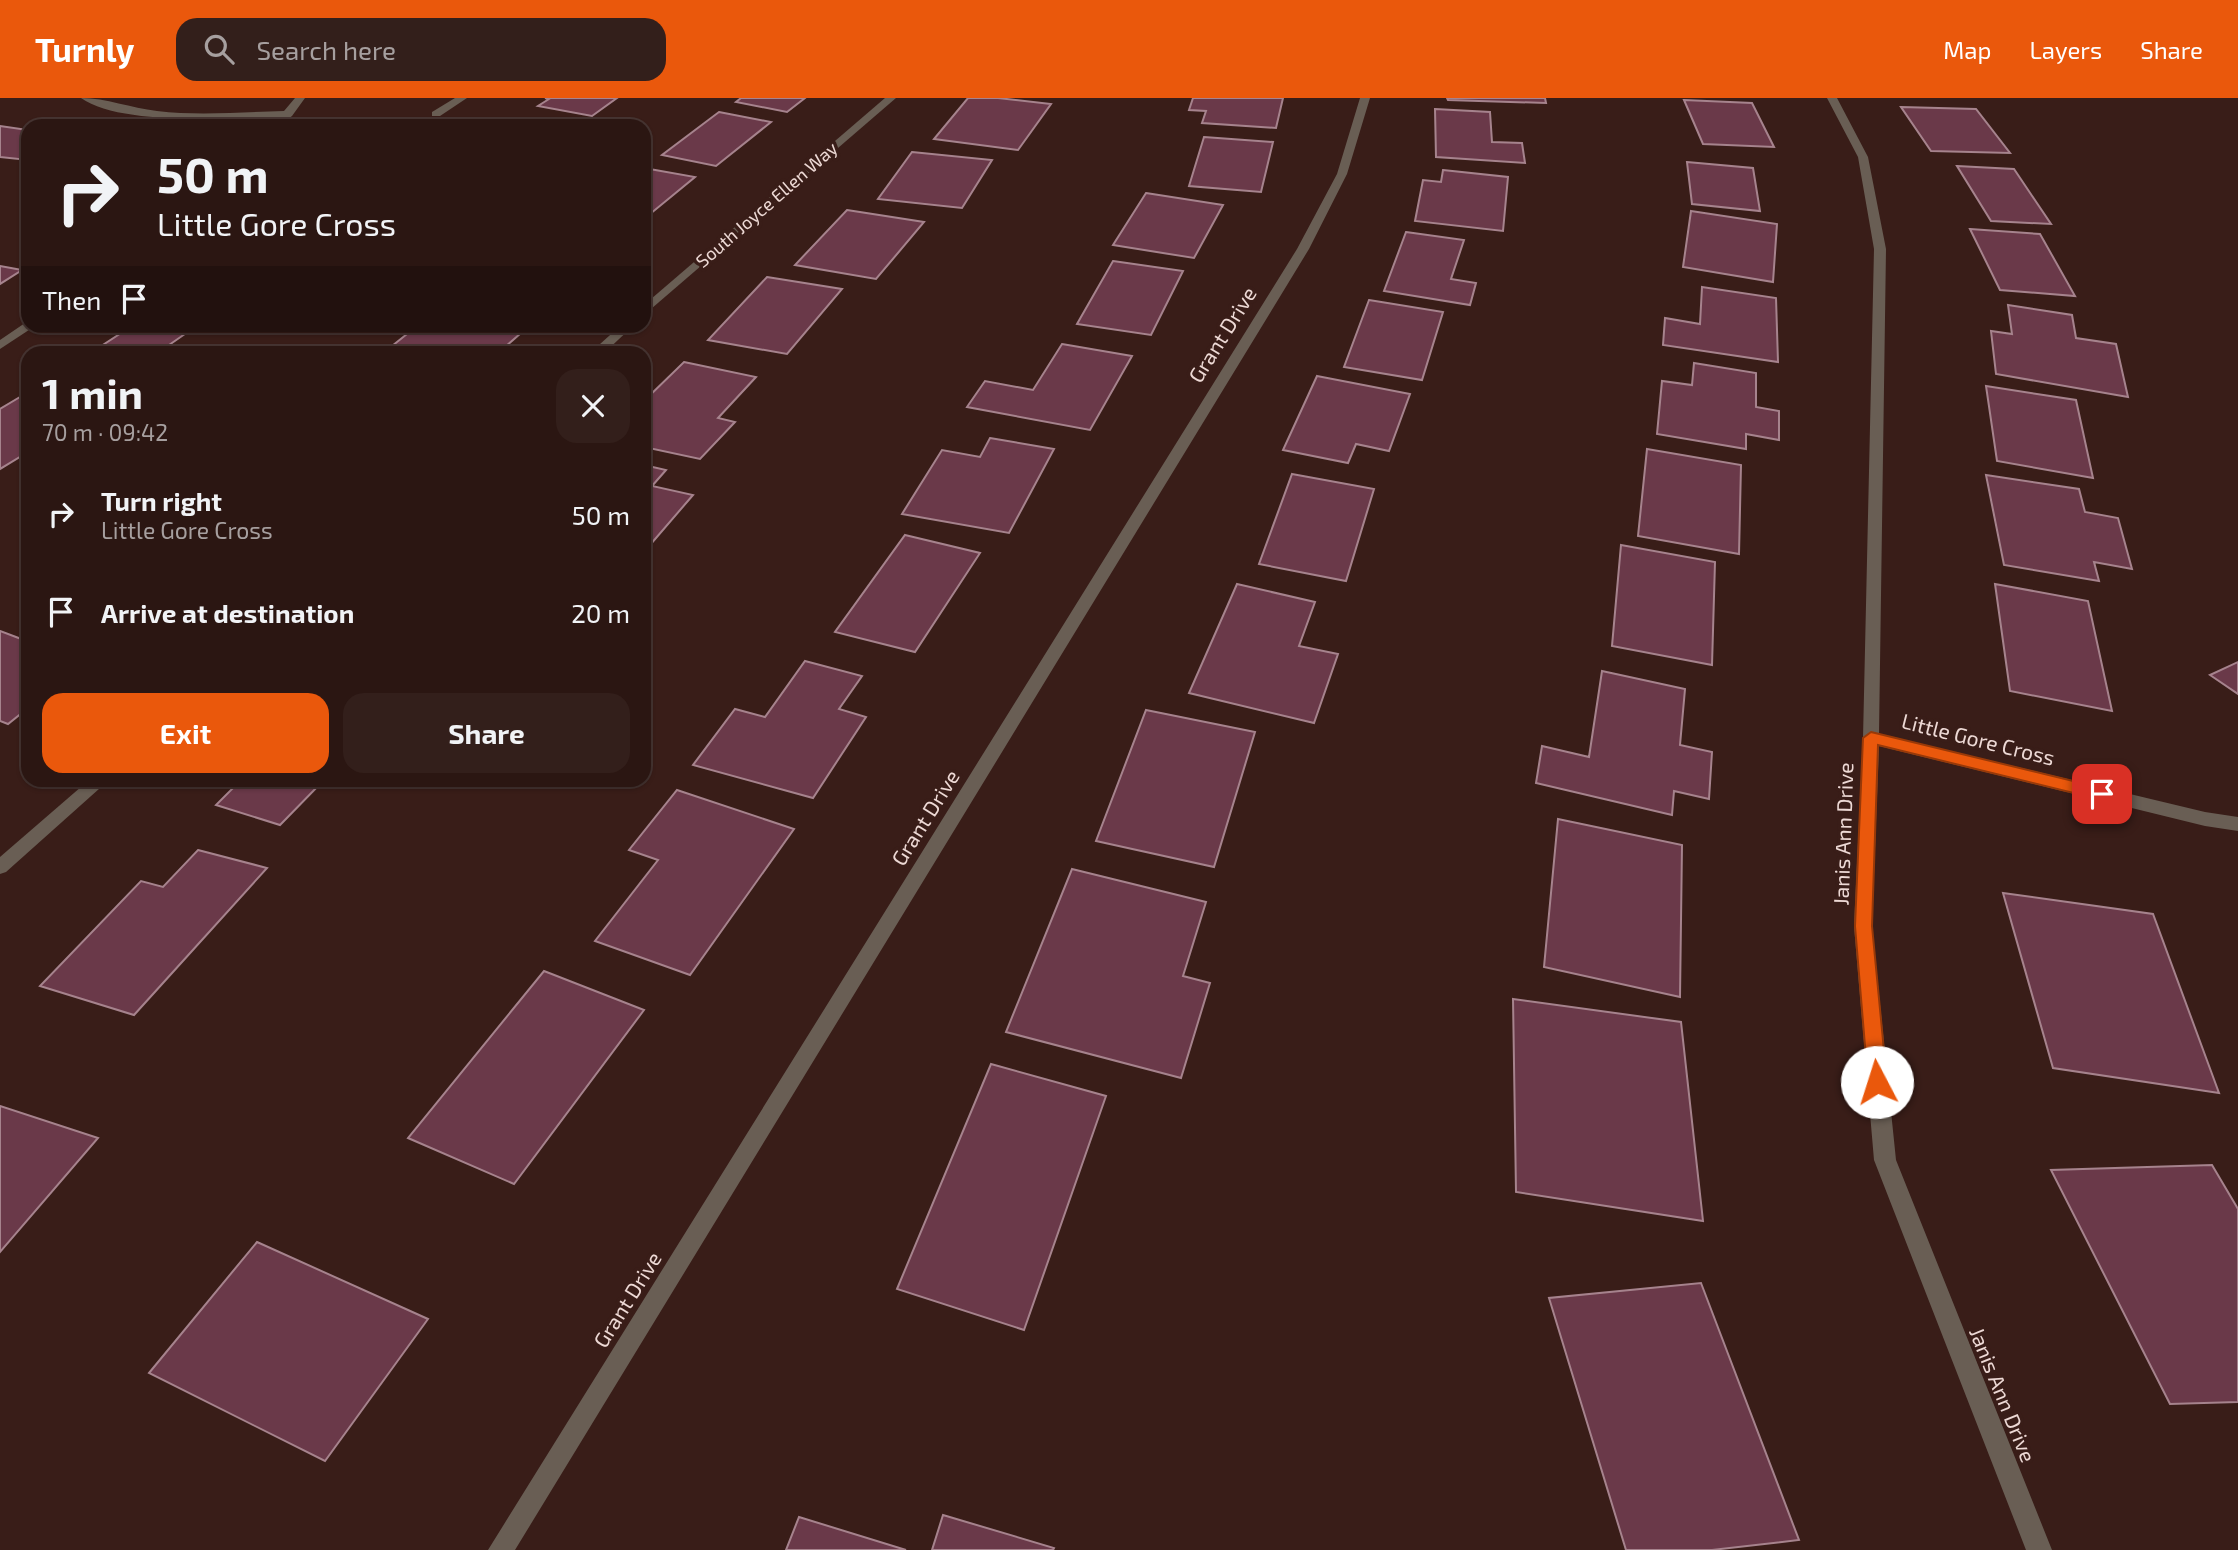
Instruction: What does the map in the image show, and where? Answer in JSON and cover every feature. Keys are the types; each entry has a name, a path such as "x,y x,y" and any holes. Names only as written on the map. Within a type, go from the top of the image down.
{"street":[{"path":"86,98 131,111 183,116 288,114"},
{"path":"283,119 300,98"},
{"path":"436,114 462,98"},
{"name":"South Joyce Ellen Way","path":"651,305 891,98"},
{"name":"Grant Drive","path":"501,1550 1303,249 1342,174 1365,98"},
{"name":"Janis Ann Drive","path":"1832,98 1863,158 1880,249 1871,738 1863,926 1885,1160 2039,1550"},
{"path":"0,345 21,331"},
{"path":"604,346 619,333"},
{"name":"Little Gore Cross","path":"1871,738 2205,819 2238,824"},
{"path":"0,867 92,787"}],"building":[{"path":"545,98 617,98 592,116 538,106 549,99"},
{"path":"741,98 805,98 787,112 736,102"},
{"path":"968,98 998,98 1051,104 1018,150 934,139"},
{"path":"1193,98 1283,98 1276,128 1202,123 1206,111 1189,110"},
{"path":"1447,98 1545,98 1546,103 1448,100"},
{"path":"1684,100 1752,103 1774,147 1703,144"},
{"path":"1901,107 1976,109 2010,153 1931,151"},
{"path":"1435,109 1490,112 1492,142 1522,143 1525,163 1436,157"},
{"path":"719,112 771,122 716,166 662,155"},
{"path":"0,126 21,129 21,159 0,157"},
{"path":"1204,137 1273,142 1261,192 1189,186"},
{"path":"912,152 992,160 962,208 878,199"},
{"path":"1687,162 1753,168 1760,211 1692,204"},
{"path":"1957,166 2014,169 2051,224 1991,221"},
{"path":"651,169 695,177 651,213"},
{"path":"1443,170 1508,177 1503,231 1415,221 1423,180 1441,182"},
{"path":"1146,193 1223,205 1194,258 1113,245"},
{"path":"847,210 924,222 876,279 795,265"},
{"path":"1691,211 1777,224 1773,282 1683,267"},
{"path":"1970,229 2040,234 2075,296 2000,290"},
{"path":"1406,232 1464,240 1451,279 1476,283 1470,305 1384,291"},
{"path":"1113,261 1183,271 1151,335 1077,324"},
{"path":"0,266 21,270 21,271 0,284"},
{"path":"767,277 842,289 787,354 708,340"},
{"path":"1702,287 1776,298 1778,362 1663,345 1665,318 1700,324"},
{"path":"1369,300 1443,312 1422,380 1344,367"},
{"path":"2008,305 2072,315 2076,338 2116,344 2128,397 1996,374 1991,331 2012,334"},
{"path":"121,333 186,333 168,346 101,346"},
{"path":"408,333 521,333 506,346 392,346"},
{"path":"1062,344 1132,356 1090,430 967,407 985,381 1033,390"},
{"path":"684,362 756,377 718,418 735,422 700,459 651,448 651,394"},
{"path":"1694,363 1756,373 1756,407 1779,411 1779,440 1746,434 1746,449 1657,434 1662,381 1692,385"},
{"path":"1317,376 1410,394 1389,451 1356,444 1348,463 1283,450"},
{"path":"1986,386 2076,400 2093,478 1997,461"},
{"path":"21,396 21,456 0,469 0,409"},
{"path":"990,438 1054,449 1009,533 902,514 942,450 980,457"},
{"path":"1647,449 1741,465 1739,554 1638,536"},
{"path":"651,467 666,470 652,486 693,495 651,544"},
{"path":"1292,474 1374,489 1346,581 1259,564"},
{"path":"1986,475 2079,489 2085,512 2118,518 2132,569 2094,562 2099,581 2004,565"},
{"path":"905,535 980,553 915,652 835,632"},
{"path":"1621,545 1715,562 1712,665 1612,646"},
{"path":"1237,584 1315,602 1299,646 1338,654 1314,723 1189,693"},
{"path":"1995,584 2088,601 2112,711 2010,691"},
{"path":"0,631 21,639 21,714 8,724 0,721"},
{"path":"805,661 862,676 839,709 866,717 813,798 693,765 735,709 765,717"},
{"path":"2238,662 2238,694 2210,675"},
{"path":"1602,671 1685,689 1680,745 1712,752 1709,799 1674,791 1672,815 1536,783 1542,746 1589,757"},
{"path":"1146,710 1255,732 1214,867 1096,841"},
{"path":"234,787 317,787 280,825 216,805"},
{"path":"677,790 794,829 690,975 595,941 658,860 629,850"},
{"path":"1558,819 1682,845 1680,997 1544,967"},
{"path":"198,850 267,868 134,1015 40,986 141,881 163,887"},
{"path":"1072,869 1206,902 1183,976 1210,983 1181,1078 1006,1032"},
{"path":"2003,893 2153,914 2219,1093 2053,1068"},
{"path":"544,971 644,1010 514,1184 408,1138"},
{"path":"1513,999 1681,1022 1703,1221 1516,1192"},
{"path":"991,1064 1106,1096 1024,1330 897,1289"},
{"path":"0,1106 98,1138 0,1252"},
{"path":"2212,1165 2238,1209 2238,1402 2170,1404 2051,1170"},
{"path":"257,1242 428,1319 325,1461 149,1373"},
{"path":"1701,1283 1799,1540 1712,1550 1626,1550 1549,1298"},
{"path":"943,1515 1054,1548 932,1550"},
{"path":"799,1517 906,1550 786,1550"}],"route":[{"path":"1877,1082 1863,926 1871,738 2102,794"}]}
